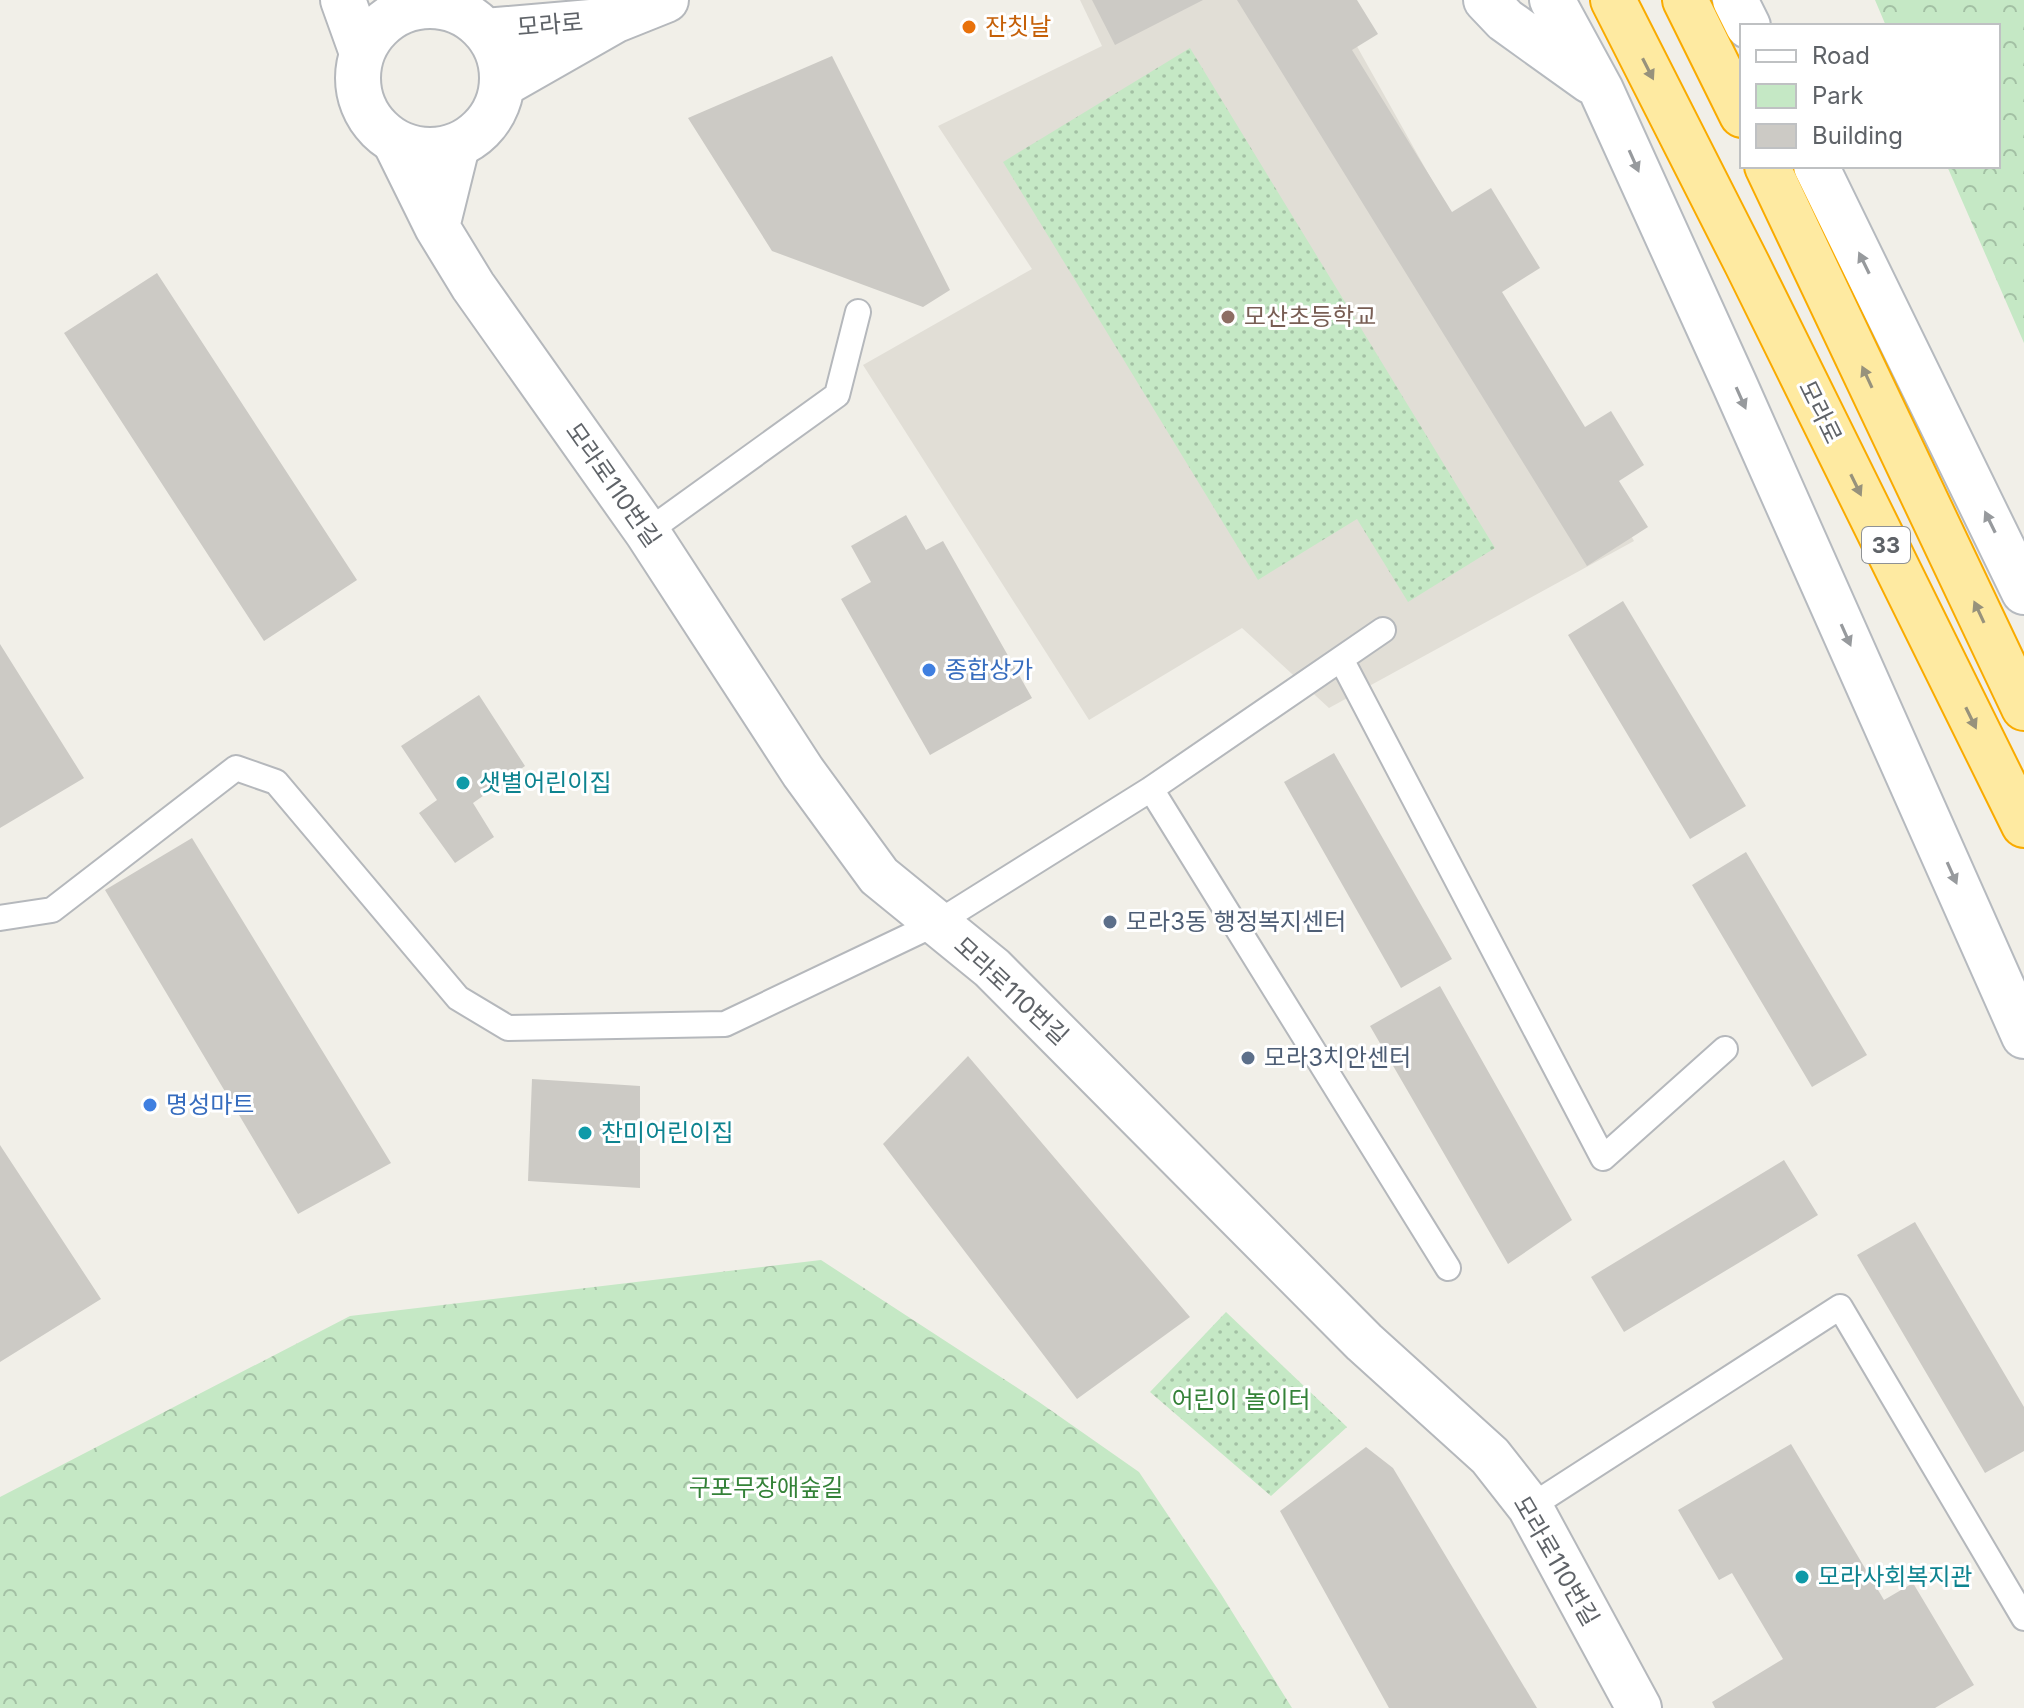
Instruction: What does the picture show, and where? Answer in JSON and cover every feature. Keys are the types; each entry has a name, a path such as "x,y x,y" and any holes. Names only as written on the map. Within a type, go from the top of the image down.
{"highway":[{"name":"모라로","path":"1613,0 2024,825"},
{"path":"1685,0 1740,111"},
{"name":"33","path":"1768,168 2024,708"}],"street":[{"name":"모라로110번길","path":"343,0 362,53 358,81 360,96 373,122 395,142 437,227 473,286 647,532 803,772 879,876 992,968 1364,1342 1490,1456 1530,1507 1639,1708"},
{"name":"모라로","path":"502,85 616,20 666,0"},
{"path":"1486,0 1505,20 1601,90"},
{"path":"1552,0 1601,90 2024,1036"},
{"path":"1735,0 1747,24"},
{"path":"362,53 370,38 406,5 442,7 472,20 485,31 499,56 502,85 497,105 488,122 474,136 442,150 410,148 395,142"},
{"name":"모라로","path":"485,31 616,20"},
{"path":"437,227 457,146"},
{"path":"1817,168 2024,592"}],"lane":[{"path":"647,532 837,395 858,312"},
{"path":"0,918 52,910 236,768 276,782 458,998 508,1028 725,1024 937,923 1151,789 1383,630"},
{"path":"1341,659 1603,1158 1725,1049"},
{"path":"1151,789 1448,1268"},
{"path":"1530,1507 1840,1307 2024,1618"}],"shaded area":[{"name":"모산초등학교","path":"1080,0 1331,0 1634,541 1329,708 1242,628 1089,720 863,365 1032,269 938,126 1102,46"}],"green space":[{"path":"1875,0 2024,0 2024,343 1948,168 2000,168 2000,24 1885,24"},
{"path":"1190,48 1495,548 1408,602 1357,519 1258,580 1003,162"},
{"name":"구포무장애숲길","path":"821,1260 1039,1402 1139,1472 1221,1594 1292,1708 0,1708 0,1497 350,1316"},
{"name":"어린이 놀이터","path":"1226,1312 1347,1427 1271,1496 1150,1392"}],"building":[{"path":"1092,0 1203,0 1115,45"},
{"path":"1237,0 1357,0 1378,34 1352,50 1452,212 1491,188 1540,268 1502,292 1585,427 1611,411 1644,465 1619,481 1648,527 1587,566"},
{"path":"832,56 950,290 923,307 772,251 688,118"},
{"path":"157,273 357,580 264,641 64,333"},
{"path":"906,515 926,550 943,541 1032,698 930,755 841,599 871,582 851,546"},
{"path":"1623,601 1746,806 1690,839 1568,635"},
{"path":"0,644 84,778 0,828"},
{"name":"샛별어린이집","path":"479,695 525,766 473,803 494,837 455,863 419,813 437,800 401,746"},
{"path":"1334,753 1452,959 1401,988 1284,782"},
{"path":"192,838 391,1163 298,1214 105,890"},
{"path":"1746,852 1867,1055 1812,1087 1692,885"},
{"path":"1440,986 1572,1220 1508,1264 1370,1026"},
{"path":"968,1056 1190,1317 1077,1399 883,1144"},
{"name":"찬미어린이집","path":"532,1079 640,1086 640,1188 528,1181"},
{"path":"0,1145 101,1299 0,1362"},
{"path":"1784,1160 1818,1215 1624,1332 1591,1277"},
{"path":"1915,1222 2024,1407 2024,1451 1985,1473 1857,1255"},
{"name":"모라사회복지관","path":"1791,1444 1884,1600 1913,1583 1974,1685 1935,1708 1715,1708 1712,1702 1783,1659 1732,1573 1719,1580 1678,1510"},
{"path":"1366,1447 1393,1468 1537,1708 1389,1708 1280,1511"}],"place":[{"name":"잔칫날","path":"969,27"},
{"name":"모산초등학교","path":"1228,317"},
{"name":"종합상가","path":"929,670"},
{"name":"샛별어린이집","path":"463,783"},
{"name":"모라3동 행정복지센터","path":"1110,922"},
{"name":"모라3치안센터","path":"1248,1058"},
{"name":"명성마트","path":"150,1105"},
{"name":"찬미어린이집","path":"585,1133"},
{"name":"모라사회복지관","path":"1802,1577"}]}
